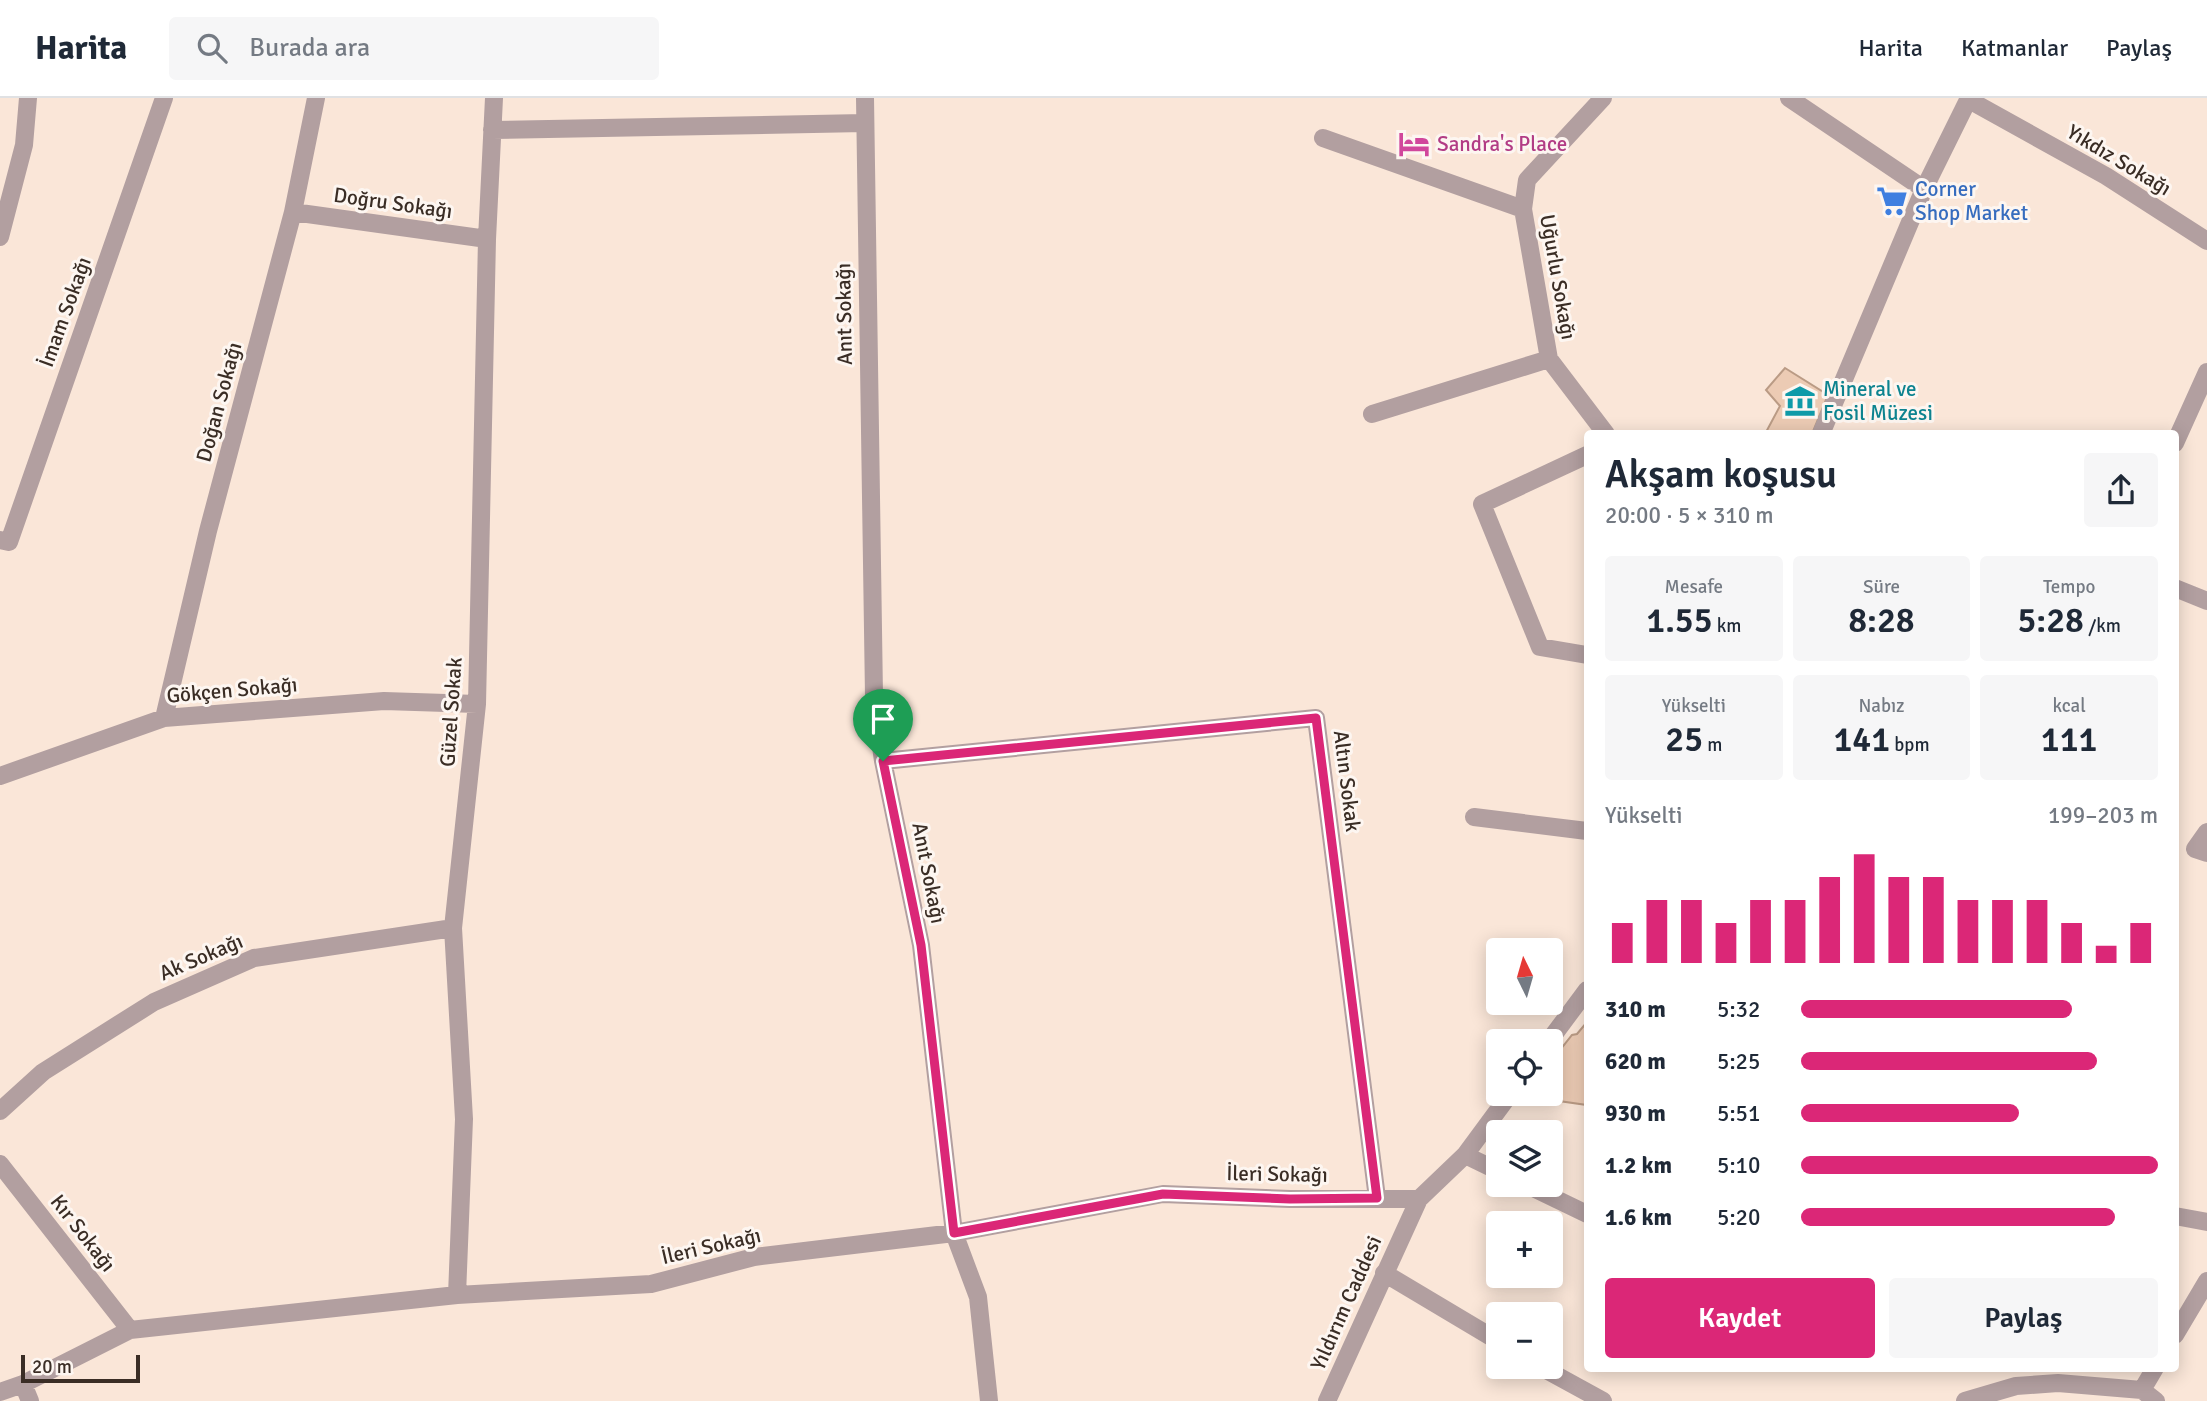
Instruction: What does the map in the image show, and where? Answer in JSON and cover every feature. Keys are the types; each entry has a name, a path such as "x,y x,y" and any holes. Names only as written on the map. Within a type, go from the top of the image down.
{"street":[{"path":"0,237 24,145 29,98"},
{"name":"İmam Sokağı","path":"5,541 164,98"},
{"name":"Doğan Sokağı","path":"164,718 208,531 293,212 316,98"},
{"name":"Güzel Sokak","path":"457,1295 464,1119 453,928 477,704 486,239 494,98"},
{"name":"Anıt Sokağı","path":"864,98 874,696 883,761 921,945 954,1233 978,1297 989,1401"},
{"name":"Uğurlu Sokağı","path":"1603,98 1527,180 1523,209 1549,359 1603,430"},
{"path":"1789,98 1924,189"},
{"path":"1823,430 1924,189 1969,99"},
{"name":"Yıkdız Sokağı","path":"1969,99 2106,176 2207,242"},
{"path":"492,130 864,123"},
{"path":"1323,138 1523,209"},
{"name":"Doğru Sokağı","path":"293,212 486,239"},
{"path":"1372,414 1549,359"},
{"path":"2179,434 2207,372"},
{"path":"1584,456 1482,504 1540,648 1584,654"},
{"path":"2179,590 2207,601"},
{"name":"Gökçen Sokağı","path":"0,776 164,718 384,701 477,704"},
{"name":"Altın Sokak","path":"883,761 1316,718 1377,1198"},
{"path":"1474,817 1584,831"},
{"path":"2207,832 2195,849 2207,853"},
{"name":"Ak Sokağı","path":"0,1111 43,1072 154,1003 254,958 453,928"},
{"path":"1558,1029 1584,994"},
{"name":"Yıldırım Caddesi","path":"1327,1401 1419,1199 1465,1155 1501,1106"},
{"path":"1465,1155 1486,1165"},
{"name":"Kır Sokağı","path":"0,1164 130,1330"},
{"name":"İleri Sokağı","path":"0,1392 23,1384 130,1330 457,1295 651,1284 754,1257 954,1233 1163,1194 1290,1199 1419,1199"},
{"path":"1552,1197 1584,1213"},
{"path":"2179,1217 2207,1222"},
{"path":"1384,1273 1486,1334"},
{"path":"2179,1328 2207,1281"},
{"path":"1965,1401 2016,1386 2058,1383 2149,1395 2154,1372"},
{"path":"1563,1379 1603,1401"},
{"path":"23,1384 30,1401"}],"building":[{"name":"Mineral ve Fosil Müzesi","path":"1785,368 1828,395 1814,430 1767,430 1780,406 1766,390"},
{"path":"1584,1026 1584,1105 1563,1102 1563,1046 1572,1035 1577,1034"}],"place":[{"name":"Sandra's Place","path":"1414,144"},
{"name":"Corner Shop Market","path":"1892,201"},
{"name":"Mineral ve Fosil Müzesi","path":"1800,401"}],"route":[{"path":"1316,718 1377,1198 1290,1199 1163,1194 954,1233 921,945 883,761 1316,718"}]}
